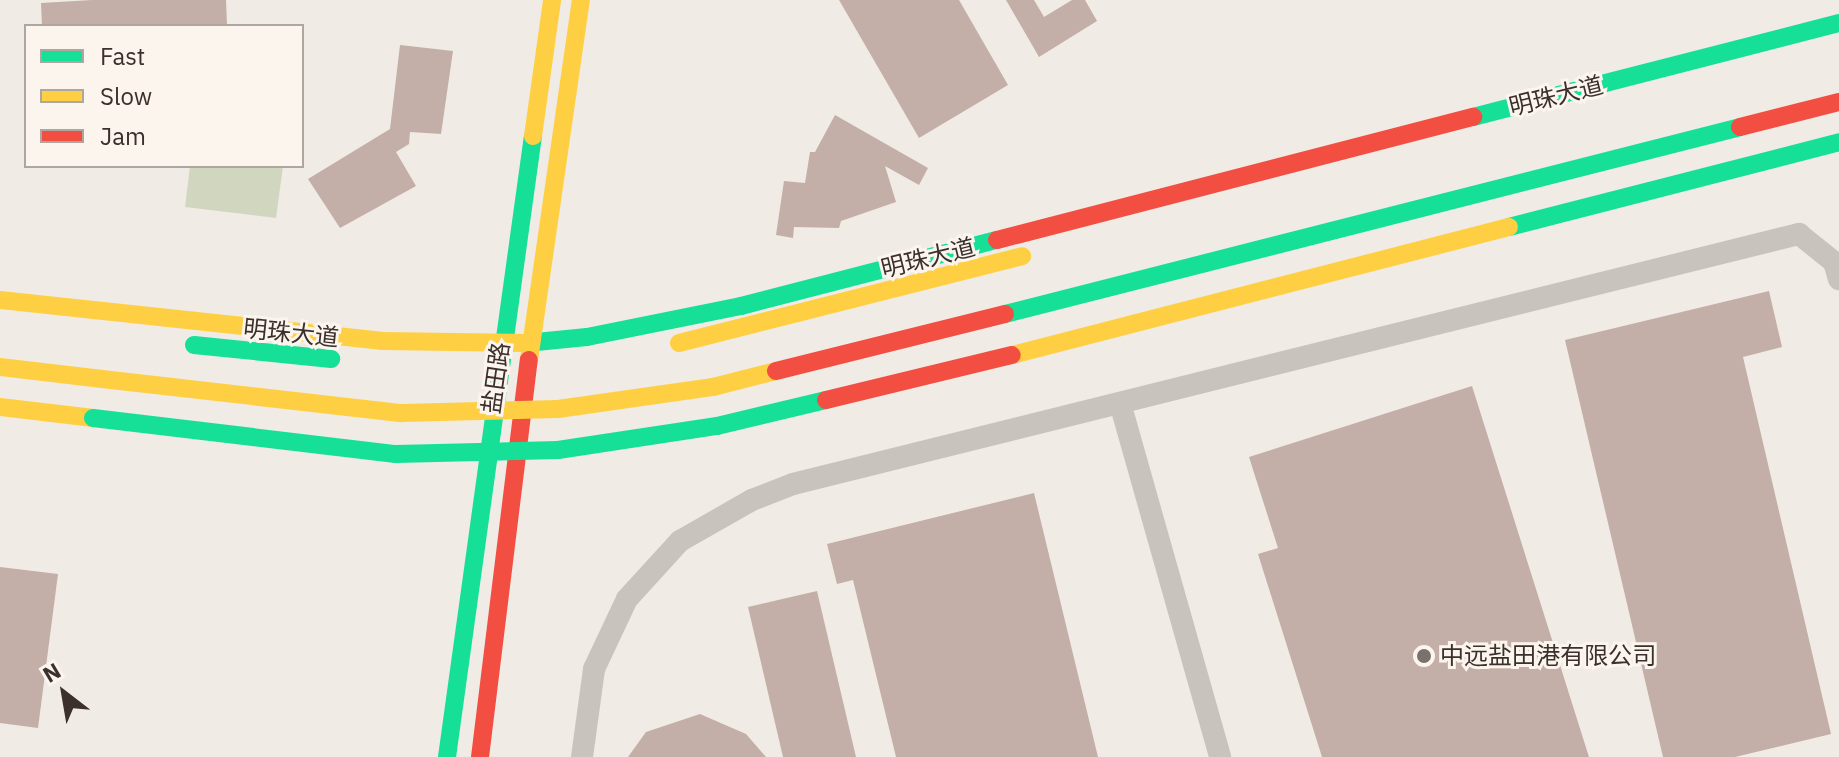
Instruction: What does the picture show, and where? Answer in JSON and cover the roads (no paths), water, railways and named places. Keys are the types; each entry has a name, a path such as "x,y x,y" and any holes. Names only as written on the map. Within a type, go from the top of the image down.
{"street":[{"name":"盐田路","path":"447,757 492,365 501,345 552,0"},
{"name":"盐田路","path":"480,757 531,341 581,0"},
{"name":"明珠大道","path":"0,300 305,335 501,345 651,327 1839,23"},
{"path":"0,367 342,409 464,414 558,409 713,387 1839,102"},
{"path":"0,407 396,454 558,450 717,426 1012,355 1839,142"},
{"path":"582,757 594,669 606,637 635,589 680,541 752,500 793,484 1799,234 1834,262 1839,279"},
{"name":"明珠大道","path":"655,348 1037,253"},
{"name":"明珠大道","path":"175,343 347,361"},
{"path":"492,365 555,362"},
{"path":"1120,403 1220,757"}],"place":[{"name":"中远盐田港有限公司","path":"1424,656"}]}
